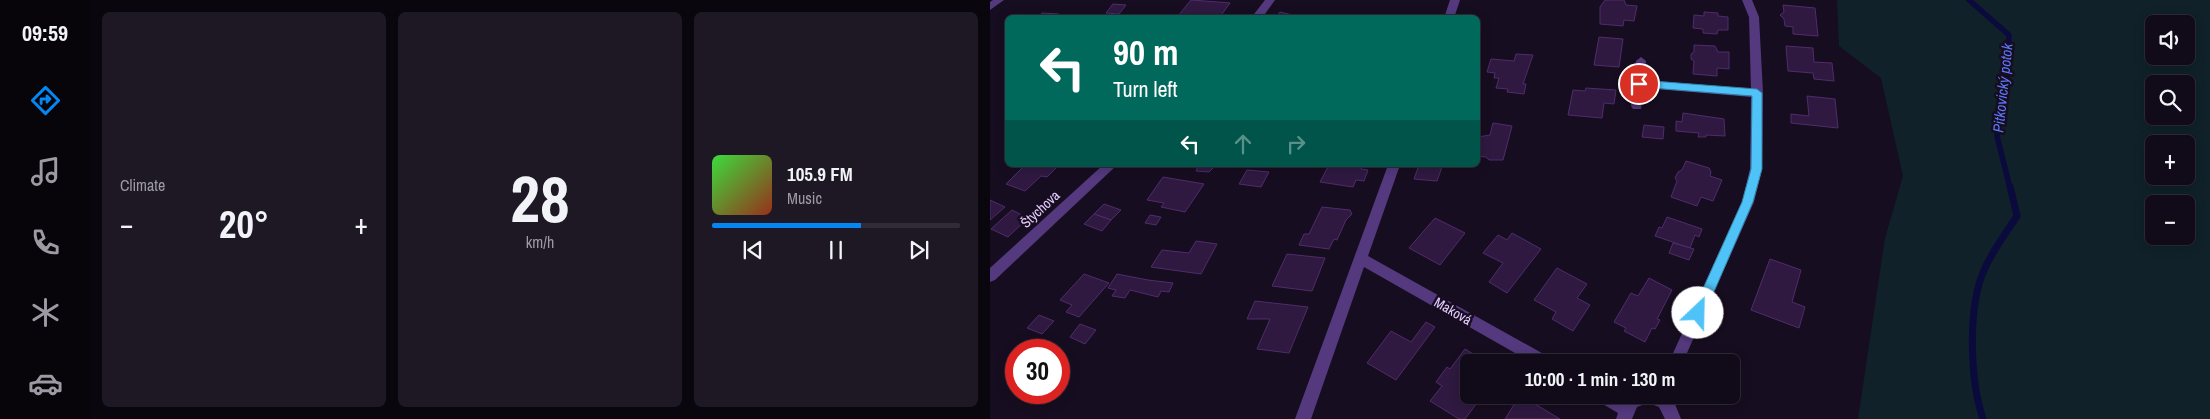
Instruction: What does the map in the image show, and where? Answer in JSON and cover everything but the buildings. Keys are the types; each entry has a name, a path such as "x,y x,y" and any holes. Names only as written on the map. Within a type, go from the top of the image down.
{"street":[{"path":"990,7 998,0"},
{"path":"1258,15 1270,0"},
{"path":"1450,15 1455,0"},
{"path":"1680,354 1748,202 1756,169 1757,93 1754,17 1747,0"},
{"path":"1637,106 1641,61"},
{"path":"1639,84 1757,93"},
{"name":"Štychova","path":"990,276 1109,167"},
{"path":"1303,419 1362,259 1393,167"},
{"name":"Maková","path":"1362,259 1530,354"},
{"path":"1612,404 1625,414"},
{"path":"1666,404 1673,419"}],"shaded area":[{"path":"1837,0 2210,0 2210,419 1858,419 1885,238 1903,176 1881,78 1839,46"}],"waterway":[{"name":"Pitkovický potok","path":"1969,0 2009,35 2007,76 1997,136 2010,188"},
{"name":"Pitkovický potok","path":"1983,419 1975,384 1973,364 1972,343 1975,302 1979,284 1988,261 2017,216 2010,186"}],"route":[{"path":"1639,84 1757,93 1756,169 1748,202 1698,313"}]}
